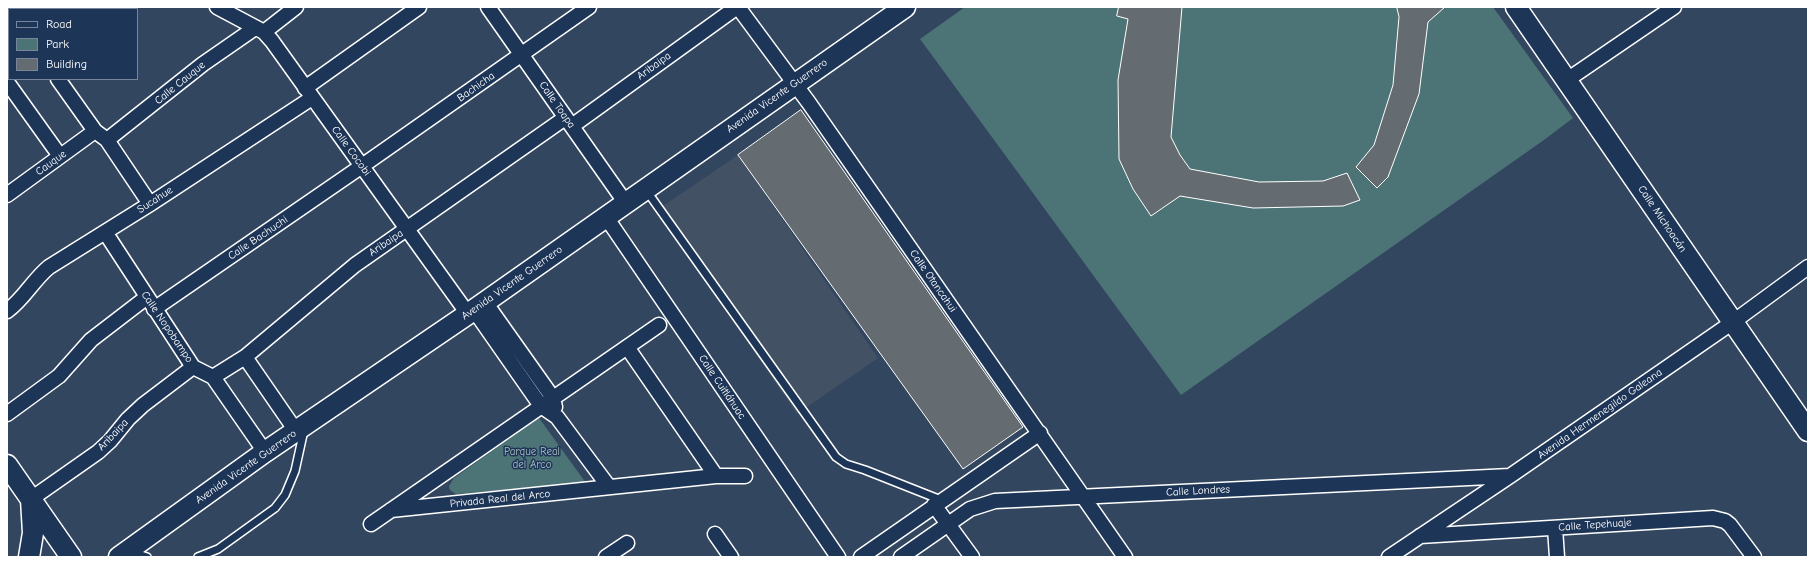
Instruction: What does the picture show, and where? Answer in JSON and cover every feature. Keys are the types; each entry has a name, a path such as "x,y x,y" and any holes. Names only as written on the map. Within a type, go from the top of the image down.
{"main road":[{"name":"Avenida Vicente Guerrero","path":"123,554 265,452 476,309 625,202 905,7"},
{"name":"Calle Michoacán","path":"1516,7 1808,431"},
{"path":"7,465 71,557"},
{"path":"29,557 33,533 31,499"}],"street":[{"name":"Calle Cocobi","path":"217,7 260,30 272,41 407,229 476,309"},
{"name":"Calle Cauque","path":"107,140 203,64 296,7"},
{"name":"Sucahue","path":"7,311 20,300 42,273 150,204 308,93 420,7"},
{"name":"Calle Toapa","path":"488,7 625,202"},
{"name":"Bachicha","path":"362,166 589,7"},
{"name":"Calle Otancahui","path":"738,7 795,84 1040,433 1125,557"},
{"name":"Aribaipa","path":"213,377 245,357 333,281 407,229 738,7"},
{"path":"1567,80 1674,7"},
{"path":"59,80 95,131 107,140 150,204"},
{"path":"10,83 60,156"},
{"name":"Cauque","path":"7,195 95,131"},
{"name":"Calle Bachuchi","path":"7,414 59,376 91,340 151,303 362,166"},
{"name":"Calle Cuitláhuac","path":"606,217 838,557"},
{"name":"Calle Nopobampo","path":"105,232 193,367 213,377 265,452"},
{"name":"Avenida Hermenegildo Galeana","path":"1389,557 1418,536 1510,476 1733,322 1808,267"},
{"path":"476,309 553,398 557,417"},
{"path":"476,309 541,406 557,417 609,487"},
{"name":"Privada Real del Arco","path":"371,524 659,325"},
{"path":"627,347 716,476"},
{"path":"245,357 300,428"},
{"name":"Aribaipa","path":"31,499 98,452 110,442 128,419 143,405 193,367"},
{"path":"861,557 938,502 1040,433"},
{"name":"Privada Real del Arco","path":"391,510 716,476 745,476"},
{"name":"Calle Londres","path":"901,557 970,510 995,501 1510,476"},
{"path":"938,502 948,524 972,557"},
{"name":"Calle Tepehuaje","path":"1418,536 1713,518 1725,521 1730,525 1754,557"},
{"path":"1554,528 1556,557"},
{"path":"715,534 731,557"},
{"path":"606,557 627,543"}],"lane":[{"path":"645,189 836,456 846,464 865,470 938,502"},
{"path":"198,557 218,549 275,508 285,496 295,471 300,428"},
{"path":"123,554 146,557"}],"shaded area":[{"path":"7,7 88,7 8,8 7,64"},
{"path":"738,155 878,358 797,414 657,210"}],"green space":[{"path":"965,7 1493,7 1573,118 1544,140 1181,395 920,39"},
{"name":"Parque Real del Arco","path":"539,418 586,483 456,494 450,490 449,486 454,478"}],"building":[{"path":"1119,7 1182,7 1171,137 1180,155 1190,169 1259,182 1323,181 1347,173 1360,200 1343,206 1253,208 1180,196 1151,216 1133,189 1119,159 1118,80 1128,19 1117,16"},
{"path":"1397,7 1445,7 1428,22 1419,94 1388,177 1377,188 1356,167 1374,145 1393,85 1399,17"},
{"path":"801,110 1023,427 963,469 738,155"}]}
